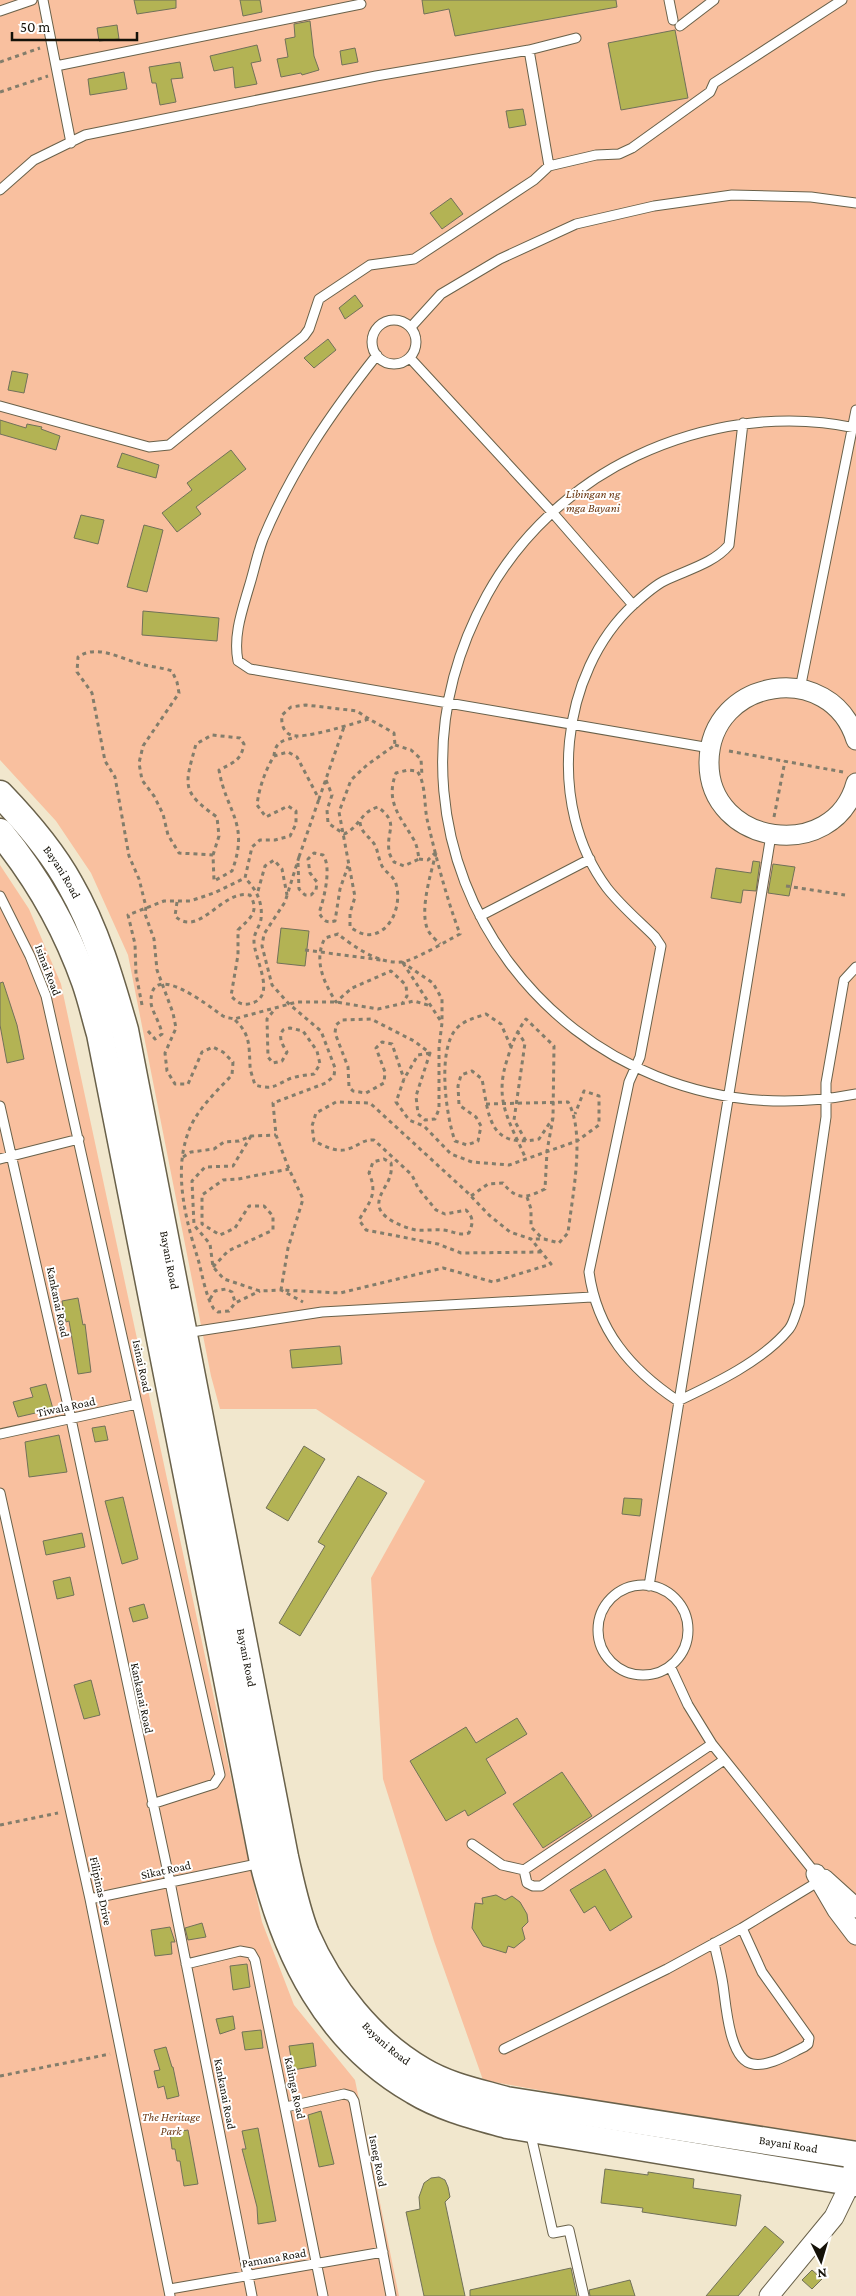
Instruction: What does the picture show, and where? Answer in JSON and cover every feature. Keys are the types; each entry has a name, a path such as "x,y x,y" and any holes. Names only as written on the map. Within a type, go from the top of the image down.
{"main road":[{"name":"Bayani Road","path":"0,794 39,838 70,884 110,978 125,1030 184,1333 265,1862 295,1902 306,1934 328,1977 361,2021 395,2051 423,2071 460,2087 506,2100 855,2155"},
{"name":"Bayani Road","path":"0,832 16,852 45,897 66,938 86,982 100,1034 273,1901 289,1944 308,1984 343,2035 381,2070 415,2092 456,2110 507,2125 853,2182"}],"street":[{"path":"852,778 848,802 828,823 800,835 771,835 757,832 744,825 722,804 711,778 710,748 722,721 742,700 770,688 800,689 826,700 838,709 856,740"},
{"path":"820,1878 850,1904 856,1935"},
{"path":"768,2296 834,2217 853,2182 855,2155"}],"lane":[{"path":"0,11 32,0"},
{"path":"43,0 71,143"},
{"path":"669,0 676,23 714,0"},
{"path":"0,406 148,447 169,445 304,336 309,329 319,299 370,265 414,259 534,180 549,166 596,156 619,154 632,148 710,92 714,83 842,0"},
{"path":"57,70 361,4"},
{"path":"0,190 34,160 85,135 376,76 528,50 576,38"},
{"path":"528,50 549,166"},
{"path":"411,327 441,294 500,259 576,224 654,206 732,195 811,197 856,203"},
{"path":"400,320 411,327 416,338 415,349 410,358 400,363 387,363 377,355 372,340 380,324 400,320"},
{"path":"377,355 338,404 306,452 262,541 242,610 235,647 238,661 250,669 710,748"},
{"path":"410,358 552,512 633,605"},
{"path":"800,689 854,428 856,410"},
{"path":"854,428 807,422 743,423 701,432 660,444 585,485 552,512 521,544 495,580 474,619 458,660 447,703 443,747 444,791 450,834 462,876 480,916 502,954 530,989 561,1020 590,1041 635,1068 680,1086 728,1097 777,1102 826,1100 856,1094"},
{"path":"678,1401 650,1382 625,1354 604,1324 592,1297 589,1272 629,1082 642,1048 662,946 607,888 590,859 578,825 570,790 568,757 570,724 580,688 595,656 612,630 633,605 662,582 721,554 730,544 743,423"},
{"path":"649,1586 771,835"},
{"path":"480,916 590,859"},
{"name":"Isinai Road","path":"0,896 30,956 46,996 220,1775 214,1784 152,1804"},
{"path":"678,1401 708,1387 742,1367 770,1348 790,1328 799,1304 826,1117 826,1083 844,980 856,967"},
{"name":"Kankanai Road","path":"0,1106 13,1156 71,1419 170,1882 252,2296"},
{"path":"0,1159 79,1139"},
{"path":"184,1333 322,1312 592,1297"},
{"name":"Tiwala Road","path":"0,1434 137,1404"},
{"name":"Filipinas Drive","path":"0,1493 90,1899 170,2292"},
{"path":"649,1586 658,1588 674,1598 685,1614 688,1633 683,1651 670,1666 662,1671 641,1675 622,1669 606,1656 599,1636 601,1616 611,1599 628,1588 649,1586"},
{"path":"504,2049 667,1969 742,1928 820,1878 712,1744 688,1705 670,1666"},
{"path":"472,1844 502,1866 524,1870 712,1744"},
{"path":"524,1870 527,1883 533,1886 541,1886 724,1760"},
{"name":"Sikat Road","path":"90,1899 265,1862"},
{"path":"714,1943 723,1983 728,2021 738,2052 744,2062 754,2064 775,2060 804,2047 808,2044 809,2038 762,1972 742,1928"},
{"name":"Kalinga Road","path":"186,1964 240,1951 251,1953 255,1960 323,2296"},
{"name":"Isneg Road","path":"286,2107 344,2094 351,2096 354,2101 391,2296"},
{"path":"530,2128 553,2233 569,2230 584,2296"},
{"name":"Pamana Road","path":"170,2292 383,2252"}],"path":[{"path":"0,62 52,44"},
{"path":"0,92 57,70"},
{"path":"213,855 179,853 168,835 163,814 154,796 142,780 139,763 143,746 179,693 172,671 134,663 112,654 96,652 83,654 78,657 77,672 92,692 105,761 115,776 129,856 140,879 147,919 154,939 157,970 173,1013 176,1028 165,1054 167,1071 175,1084 188,1084 196,1061 202,1052 213,1047 223,1052 233,1062 232,1075 211,1096 194,1121 187,1136 182,1157 180,1173 192,1240 211,1305 218,1312 229,1312 235,1303 260,1291"},
{"path":"300,736 292,736 285,732 281,722 282,715 291,707 306,706 357,711 394,733 395,745"},
{"path":"245,878 252,847 260,840 275,840 290,836 296,824 296,811 288,806 266,817 257,805 258,793 268,766 274,756 275,748 280,741 344,727 369,718"},
{"path":"282,1290 288,1248 303,1199 276,1135 274,1103 326,1083 334,1076 335,1068 321,1031 289,1004 272,985 262,946 264,934 285,902 298,857 344,727"},
{"path":"212,735 240,738 244,744 242,755 236,761 219,770 222,787 239,828 238,856 232,871 214,881 213,855 219,836 216,816 194,800 188,791 188,775 196,744 212,735"},
{"path":"395,745 411,750 422,760 426,817 460,934 402,962"},
{"path":"360,821 361,830 375,846 383,868 392,876 396,884 397,904 394,915 381,931 370,935 360,934 350,927 350,913 355,897 339,812 351,780 367,765 395,745"},
{"path":"710,748 785,761 852,778"},
{"path":"274,756 288,752 296,756 319,799"},
{"path":"771,835 785,761"},
{"path":"419,859 415,841 405,830 394,804 392,786 396,773 408,770 417,771 422,777"},
{"path":"326,779 332,795 327,810 328,824 344,834"},
{"path":"344,834 350,832 367,810 378,807 387,814 392,822 389,851 394,862 404,866 419,859 428,860 436,853"},
{"path":"298,857 297,881 299,889 304,895 311,895 316,890 317,882 310,873 308,858 314,853 324,855 328,861 325,896 319,913 323,920 328,923 335,921 340,889 349,865"},
{"path":"436,853 428,890 426,913 427,929 440,944"},
{"path":"177,902 175,916 182,923 193,924 232,898 242,893 250,895 256,912 252,919 238,930 238,955 232,988 232,996 237,1002 247,1004 258,1000 264,990 264,979 254,940 261,920 258,892 265,866 274,860 282,869 287,895"},
{"path":"245,878 258,892"},
{"path":"144,1014 136,974 135,944 128,914 164,901 190,901 214,893 245,878"},
{"path":"786,886 845,895"},
{"path":"336,1002 323,981 320,952 325,938 338,934 352,945 385,960"},
{"path":"305,950 402,962 433,982 442,999 439,1047 439,1110 435,1119 426,1120 418,1114 416,1096 430,1053"},
{"path":"402,962 442,1023"},
{"path":"336,1002 352,988 390,971 406,985 407,996 402,1004"},
{"path":"146,1024 148,1033 155,1039 162,1034 160,1023 151,1006 150,999 154,990 161,984 175,985 206,1002 225,1017 234,1019 297,1002 336,1002 378,1009 414,1001 431,1006"},
{"path":"234,1019 245,1029 251,1054 250,1066 255,1085 266,1088 278,1087 290,1079 314,1074 320,1064 317,1051 303,1031 290,1028 283,1030 281,1034 281,1041 287,1052 282,1061 273,1063 268,1057 267,1019 276,1008"},
{"path":"511,1047 501,1024 486,1014 468,1020 455,1030 448,1044 444,1072 450,1127 455,1141 467,1145 478,1141 481,1126 476,1117 459,1105 458,1086 461,1075 472,1071 482,1079 489,1122 503,1136 526,1142 539,1139 553,1118"},
{"path":"404,1079 392,1044 382,1042 376,1048 385,1072 384,1083 366,1093 352,1091 349,1087 348,1068 335,1032 336,1025 342,1020 371,1019 414,1041 430,1053"},
{"path":"471,1196 488,1184 503,1183 511,1194 527,1197 545,1189 547,1152 553,1118 554,1046 526,1019 517,1030 501,1076 502,1102 526,1159"},
{"path":"517,1030 525,1043 515,1102 514,1120 526,1142"},
{"path":"430,1053 418,1055 404,1079 396,1102 410,1120 424,1126 451,1154 472,1162 509,1165 577,1141 599,1125 600,1096 584,1091 575,1114 577,1141 568,1233 558,1244 530,1239 510,1232 489,1215 370,1102 336,1102 316,1113 312,1126 314,1141 331,1149 347,1150 366,1140 374,1140 412,1175 418,1188 436,1210 445,1214 466,1210 473,1219 469,1233 461,1235 445,1230 416,1230 391,1220 381,1211 379,1206 380,1196 393,1173 391,1163 384,1159 373,1162 369,1173 374,1186 372,1199 359,1220 366,1230 438,1244 461,1252 542,1252"},
{"path":"486,1104 502,1102 568,1102 575,1114"},
{"path":"182,1157 191,1152 214,1149 224,1142 239,1141 251,1136 276,1135"},
{"path":"251,1136 233,1166 205,1167 192,1181 194,1224 210,1244 213,1267 224,1279 260,1291 282,1290 340,1293 443,1268 493,1282 551,1264 530,1239"},
{"path":"213,1267 228,1251 273,1230 273,1216 264,1206 249,1206 235,1228 220,1235 202,1224 202,1195 223,1180 289,1169"},
{"path":"527,1197 531,1209 531,1227 544,1240"},
{"path":"210,1300 215,1291 226,1289 232,1292 235,1303"},
{"path":"282,1290 322,1312"},
{"path":"0,1824 71,1810"},
{"path":"0,2076 120,2052"}],"green space":[{"name":"Libingan ng mga Bayani","path":"0,0 856,0 856,2142 638,2108 483,2080 434,1941 383,1779 371,1578 425,1481 316,1409 220,1409 211,1376 128,955 91,873 56,821 0,760"},
{"name":"The Heritage Park","path":"0,865 29,909 61,984 262,1922 294,2005 355,2080 399,2296 0,2296"}],"building":[{"path":"134,0 176,0 176,8 137,14"},
{"path":"240,0 260,0 262,12 243,16"},
{"path":"422,0 616,0 617,7 455,36 449,9 424,14"},
{"path":"310,21 314,56 319,70 302,75 301,73 281,77 277,59 288,57 285,39 295,37 294,24"},
{"path":"117,25 119,39 99,41 97,28"},
{"path":"675,30 688,98 621,110 608,43"},
{"path":"257,45 261,61 251,63 257,84 235,88 233,67 214,71 210,56"},
{"path":"355,48 358,62 342,65 340,51"},
{"path":"180,62 183,78 171,79 176,102 160,105 156,83 152,83 149,67"},
{"path":"124,72 127,89 90,95 88,79"},
{"path":"523,109 526,125 509,128 506,111"},
{"path":"451,198 463,214 442,229 430,213"},
{"path":"355,295 363,306 345,319 339,308"},
{"path":"328,339 336,350 314,368 304,358"},
{"path":"12,371 28,374 24,393 8,390"},
{"path":"0,420 26,428 27,424 42,427 41,429 60,436 56,450 0,434"},
{"path":"231,450 246,469 196,507 201,514 177,532 162,513 192,490 187,483"},
{"path":"122,453 159,465 156,478 117,467"},
{"path":"81,515 104,520 98,544 74,538"},
{"path":"144,525 163,530 147,592 127,587"},
{"path":"143,611 219,618 217,641 142,635"},
{"path":"753,861 760,862 756,891 743,890 741,903 711,898 716,868 751,873"},
{"path":"773,864 795,867 789,896 768,893"},
{"path":"281,928 309,931 305,966 277,963"},
{"path":"3,982 17,1025 24,1059 7,1063 0,1025 0,983"},
{"path":"78,1298 83,1325 85,1324 91,1372 78,1374 69,1321 66,1322 62,1301"},
{"path":"340,1346 342,1364 292,1368 290,1350"},
{"path":"46,1384 53,1409 18,1417 13,1402 33,1397 30,1388"},
{"path":"105,1426 108,1440 95,1442 92,1428"},
{"path":"59,1435 67,1472 29,1477 25,1442"},
{"path":"304,1446 325,1459 288,1521 266,1508"},
{"path":"358,1476 387,1493 300,1636 279,1623 325,1546 318,1542"},
{"path":"123,1497 138,1559 122,1564 105,1501"},
{"path":"624,1498 642,1499 640,1516 622,1514"},
{"path":"82,1533 85,1547 46,1555 43,1541"},
{"path":"70,1577 74,1595 57,1599 53,1581"},
{"path":"144,1604 148,1618 133,1622 129,1608"},
{"path":"91,1680 100,1715 84,1719 74,1685"},
{"path":"517,1718 527,1734 486,1759 506,1793 468,1816 465,1810 446,1821 410,1761 466,1727 476,1743"},
{"path":"562,1772 592,1816 543,1848 513,1804"},
{"path":"605,1869 632,1917 610,1931 595,1906 584,1913 570,1890"},
{"path":"496,1895 505,1900 512,1896 520,1902 527,1914 528,1922 522,1928 525,1939 514,1948 508,1946 506,1953 483,1946 472,1928 475,1903 483,1904 482,1898"},
{"path":"202,1923 206,1937 188,1940 185,1928"},
{"path":"170,1927 175,1942 171,1942 172,1954 155,1956 151,1930"},
{"path":"247,1964 250,1987 233,1990 230,1966"},
{"path":"233,2016 235,2029 220,2034 216,2019"},
{"path":"261,2030 263,2048 245,2050 242,2032"},
{"path":"313,2043 316,2066 293,2070 289,2046"},
{"path":"166,2047 173,2067 179,2096 167,2099 164,2086 158,2088 154,2071 160,2070 154,2050"},
{"path":"321,2111 334,2164 319,2167 308,2115"},
{"path":"258,2128 276,2221 258,2224 257,2207 242,2149 246,2149 242,2131"},
{"path":"188,2130 198,2184 184,2186 180,2161 177,2161 175,2149 172,2149 170,2133"},
{"path":"605,2169 648,2175 648,2172 694,2179 693,2188 741,2195 736,2226 642,2212 643,2208 601,2203"},
{"path":"439,2177 445,2180 448,2187 450,2197 445,2202 465,2296 424,2296 406,2212 420,2209 419,2197 424,2183 431,2178"},
{"path":"765,2226 784,2242 738,2296 706,2296"},
{"path":"571,2268 577,2296 470,2296 470,2290"},
{"path":"812,2270 822,2279 812,2289 802,2280"},
{"path":"630,2280 635,2296 590,2296 589,2290"}]}
